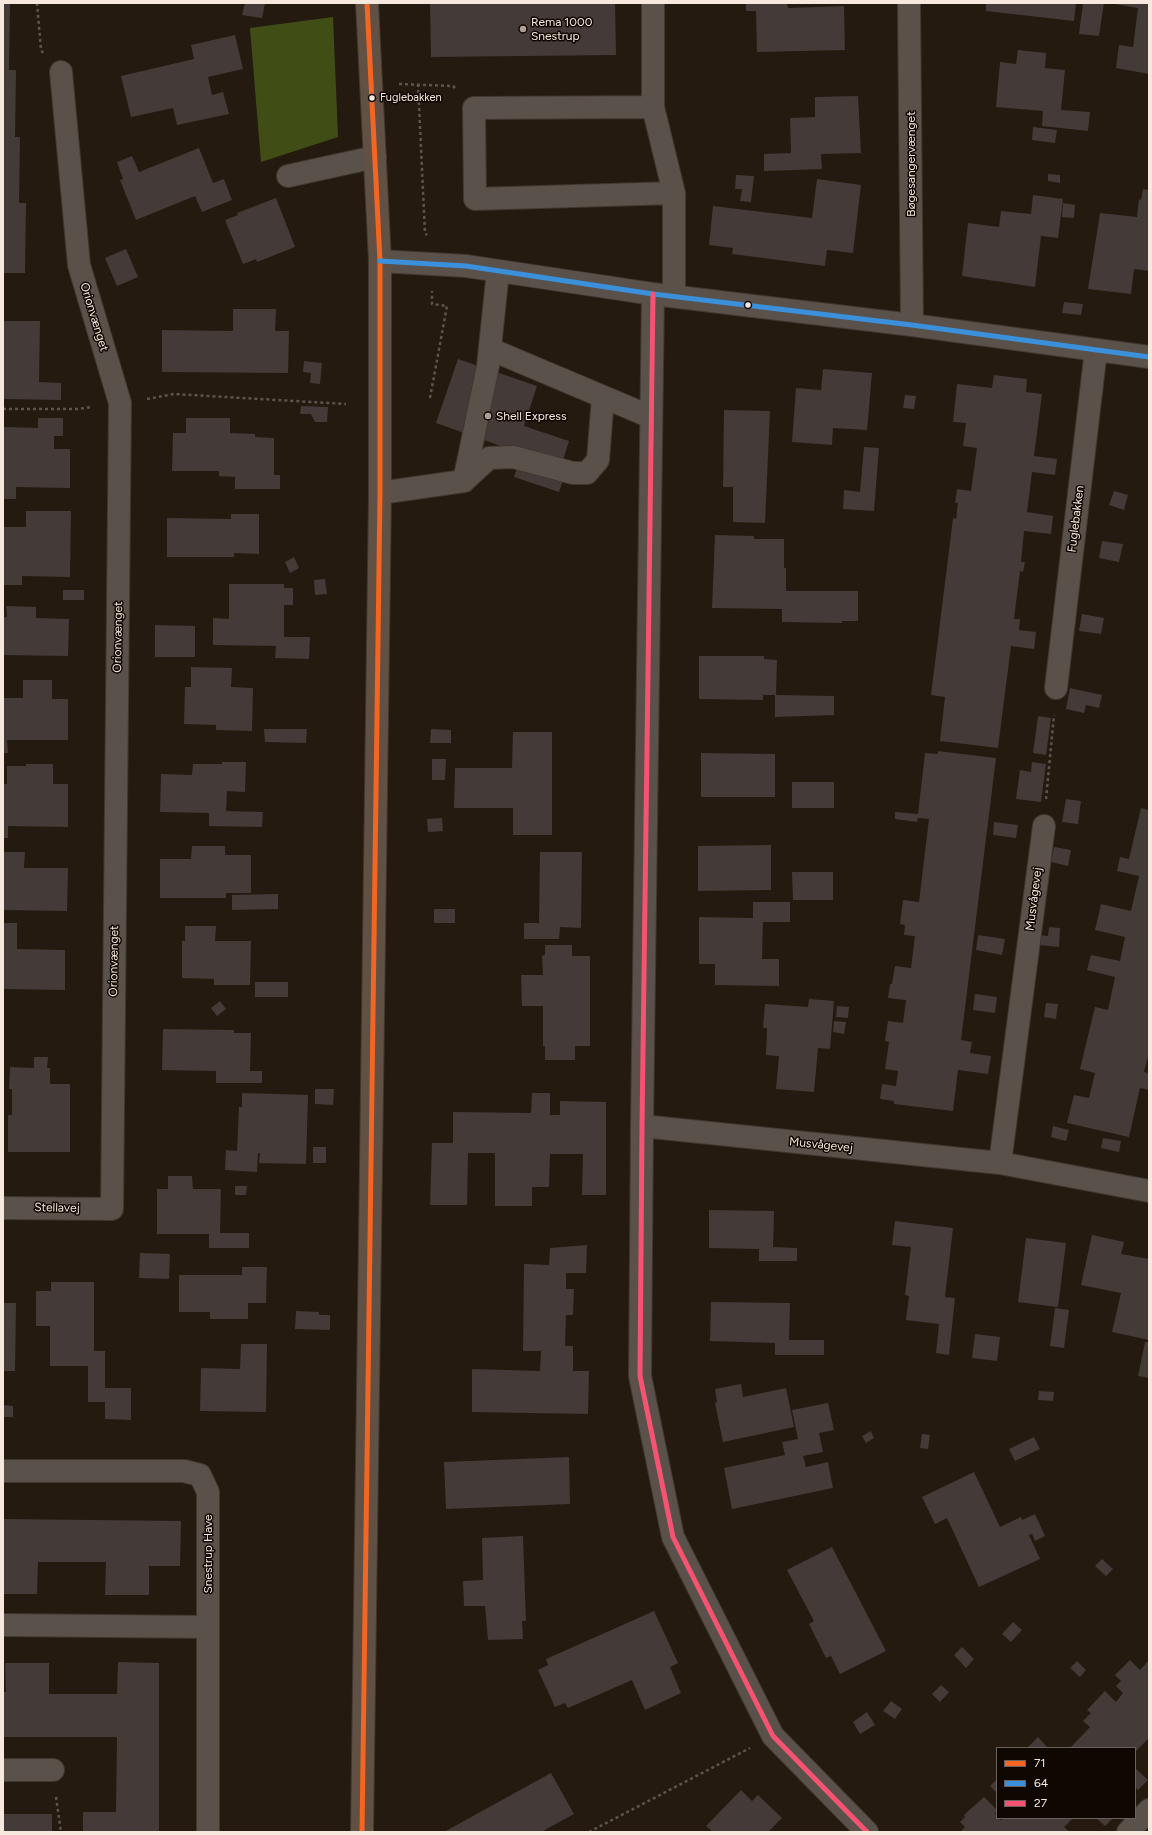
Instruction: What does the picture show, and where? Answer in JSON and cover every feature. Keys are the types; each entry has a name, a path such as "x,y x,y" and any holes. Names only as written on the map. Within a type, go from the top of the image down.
{"main road":[{"path":"362,1832 380,493 380,262 367,3"}],"street":[{"path":"653,3 653,107 674,193 674,296"},
{"name":"Bøgesangervænget","path":"909,3 912,325"},
{"name":"Orionvænget","path":"61,72 78,265 120,403 112,1209"},
{"path":"653,107 474,108 474,199 674,193"},
{"path":"288,176 374,157"},
{"path":"380,262 466,266 653,294 912,325 1149,357"},
{"path":"464,481 488,366 498,271"},
{"path":"653,294 640,1376 673,1537 773,1736 867,1832"},
{"path":"490,349 651,417"},
{"name":"Fuglebakken","path":"1056,688 1096,350"},
{"path":"380,493 464,481 489,458 513,457 569,472 587,473 598,460 603,397"},
{"name":"Musvågevej","path":"1000,1163 1044,826"},
{"name":"Musvågevej","path":"642,1126 1000,1163 1149,1191"},
{"name":"Stellavej","path":"3,1208 112,1209"},
{"name":"Snestrup Have","path":"3,1471 184,1471 200,1475 208,1492 208,1832"},
{"path":"3,1625 208,1626"},
{"path":"3,1770 52,1770"},
{"path":"1128,1832 1149,1810"}],"path":[{"path":"37,3 41,50 61,72"},
{"path":"371,83 453,86 474,108"},
{"path":"418,84 425,233 434,241 432,304 447,306 430,398"},
{"path":"3,409 78,409 174,394 346,404"},
{"path":"1044,826 1056,688"},
{"path":"589,1832 773,1736"},
{"path":"52,1770 61,1832"}],"green space":[{"path":"333,17 338,137 261,162 250,28"}],"building":[{"path":"3,3 10,3 9,70 16,70 15,137 20,137 19,203 26,203 25,273 3,273"},
{"path":"245,3 265,3 262,18 242,15"},
{"name":"Rema 1000 Snestrup","path":"430,3 615,3 616,55 431,57"},
{"path":"746,3 787,3 788,8 844,6 845,50 757,52 756,11 746,11"},
{"path":"986,3 1076,3 1074,21 986,11"},
{"path":"1083,3 1104,3 1099,36 1079,34"},
{"path":"1109,3 1149,3 1149,74 1116,68 1119,45 1133,47 1138,8"},
{"path":"235,35 243,69 208,77 212,95 223,92 229,114 177,125 173,108 131,117 121,76 194,59 191,45"},
{"path":"1018,50 1046,53 1045,68 1065,70 1061,110 1090,112 1088,131 1042,126 1043,111 996,107 1000,62 1016,64"},
{"path":"858,96 861,153 821,154 822,169 764,171 764,154 791,153 790,118 815,117 815,97"},
{"path":"1033,127 1057,130 1055,143 1032,140"},
{"path":"199,148 213,183 224,179 232,200 202,212 195,196 136,220 120,180 123,179 117,162 132,156 139,172"},
{"path":"1048,174 1060,175 1060,183 1048,181"},
{"path":"736,175 754,176 751,202 740,201 742,189 735,189"},
{"path":"817,179 861,185 853,253 827,250 825,266 732,254 733,248 709,245 713,206 812,218"},
{"path":"1143,189 1149,190 1149,271 1134,269 1131,294 1088,289 1100,213 1137,217 1139,199 1141,200"},
{"path":"1033,195 1063,199 1058,238 1041,236 1035,287 962,276 968,223 999,227 1001,211 1031,214"},
{"path":"276,198 295,247 257,262 256,259 243,264 225,220 238,215 237,213"},
{"path":"1063,203 1075,205 1074,218 1062,217"},
{"path":"126,249 138,277 117,286 105,258"},
{"path":"1064,302 1083,304 1081,315 1062,313"},
{"path":"233,309 276,309 275,331 289,331 288,373 162,372 162,330 233,331"},
{"path":"3,321 40,321 39,382 61,383 61,400 4,399"},
{"path":"458,359 537,386 524,426 569,441 563,460 569,462 559,492 514,477 517,468 515,451 436,423"},
{"path":"304,361 322,363 320,384 310,383 311,373 303,372"},
{"path":"823,369 872,373 867,430 833,428 832,445 792,442 796,388 821,390"},
{"path":"994,375 1027,379 1026,392 1042,394 1034,456 1057,459 1055,475 1032,472 1027,512 1053,516 1051,534 1024,531 1021,562 1025,562 1023,572 1020,571 1014,619 1020,619 1019,630 1036,632 1034,649 1011,646 998,748 940,741 945,697 931,695 953,518 956,519 958,503 955,503 957,489 971,491 977,448 963,446 966,423 953,422 957,384 992,388"},
{"path":"905,395 916,396 914,409 903,408"},
{"path":"301,406 328,407 327,422 315,422 311,414 300,414"},
{"path":"724,410 770,411 765,523 733,522 733,487 723,487"},
{"path":"38,418 63,418 63,436 54,436 54,449 70,449 70,488 16,487 16,499 3,499 4,427 38,428"},
{"path":"186,418 230,418 230,433 255,434 255,437 274,438 274,475 280,475 280,489 235,489 235,477 219,476 219,471 172,471 173,433 186,433"},
{"path":"864,447 879,448 874,511 843,509 844,490 860,492"},
{"path":"1114,491 1128,495 1124,510 1109,505"},
{"path":"26,511 71,511 70,577 22,576 22,585 3,585 3,527 26,527"},
{"path":"231,514 259,514 259,554 234,553 234,557 167,557 167,518 231,519"},
{"path":"715,535 754,536 754,539 784,539 786,591 858,591 858,621 842,621 842,623 782,622 782,609 712,608"},
{"path":"1102,541 1123,544 1119,562 1099,558"},
{"path":"294,557 299,568 290,573 285,562"},
{"path":"325,579 327,594 315,595 314,580"},
{"path":"229,584 284,584 284,588 293,588 293,605 284,605 284,637 310,637 309,659 275,658 276,646 213,645 213,618 229,619"},
{"path":"63,590 84,590 84,600 63,600"},
{"path":"6,606 36,607 36,618 69,619 68,656 3,655 3,622 4,617 7,617"},
{"path":"1082,614 1104,618 1101,634 1079,631"},
{"path":"155,625 195,626 195,657 155,657"},
{"path":"699,656 764,656 764,659 777,660 776,695 834,696 834,715 775,717 775,695 763,695 763,700 699,699"},
{"path":"191,667 232,668 231,687 253,688 252,731 216,730 216,725 184,724 185,687 191,687"},
{"path":"23,680 52,680 52,699 68,699 68,740 7,740 8,753 3,753 3,698 23,698"},
{"path":"1070,688 1102,695 1099,708 1086,705 1084,713 1066,709"},
{"path":"1038,716 1051,718 1046,755 1033,753"},
{"path":"264,729 307,729 306,743 265,742"},
{"path":"431,729 451,730 451,743 430,743"},
{"path":"513,732 552,732 552,835 513,835 513,808 454,808 455,768 512,768"},
{"path":"938,751 996,758 961,1040 972,1042 970,1053 991,1056 988,1074 958,1070 953,1111 894,1104 894,1101 880,1099 882,1084 896,1086 898,1071 885,1069 889,1042 885,1041 888,1021 903,1023 906,1000 888,998 895,966 911,968 915,936 904,935 905,925 900,924 903,900 919,902 929,819 918,818 917,822 895,819 895,812 918,814 925,753 938,754"},
{"path":"701,753 775,754 775,797 701,797"},
{"path":"432,759 446,759 445,780 432,780"},
{"path":"222,762 246,762 245,792 227,791 226,811 263,812 262,827 209,826 209,813 160,812 161,774 192,775 193,764 222,764"},
{"path":"1032,762 1046,764 1041,802 1016,799 1020,770 1031,772"},
{"path":"26,764 53,764 53,784 68,784 68,827 8,826 8,838 3,838 3,784 7,784 7,766 26,766"},
{"path":"792,782 834,782 834,808 792,808"},
{"path":"1066,799 1081,801 1078,824 1062,822"},
{"path":"1141,808 1149,810 1149,1053 1144,1072 1149,1073 1149,1090 1140,1088 1129,1137 1067,1123 1074,1095 1089,1098 1095,1073 1080,1069 1095,1007 1108,1010 1115,977 1087,970 1091,955 1120,961 1125,937 1095,930 1101,904 1131,911 1139,876 1117,871 1120,857 1129,859"},
{"path":"442,818 443,831 428,832 427,819"},
{"path":"994,822 1018,825 1016,838 993,835"},
{"path":"771,845 771,890 698,891 698,846"},
{"path":"192,846 225,846 225,855 251,855 251,893 226,893 226,898 160,898 160,859 191,859"},
{"path":"1054,847 1071,850 1068,866 1051,862"},
{"path":"3,852 25,852 24,868 68,868 67,911 3,910"},
{"path":"540,852 582,852 581,928 560,927 559,939 524,939 524,923 539,923"},
{"path":"792,872 833,872 833,900 793,900"},
{"path":"278,894 278,909 232,910 232,895"},
{"path":"753,902 790,902 790,922 763,922 762,959 779,959 779,986 715,985 715,964 699,964 699,917 753,918"},
{"path":"434,909 455,909 455,923 434,923"},
{"path":"3,923 17,923 17,949 65,950 65,990 3,989"},
{"path":"185,926 216,926 215,941 251,941 250,985 214,985 214,979 182,978 182,941 185,941"},
{"path":"1049,927 1060,928 1059,947 1039,945 1040,935 1048,936"},
{"path":"978,935 1005,939 1002,955 976,950"},
{"path":"545,945 572,945 572,956 590,956 590,1046 575,1046 575,1060 545,1060 545,1046 543,1046 543,1006 522,1006 521,975 543,975 542,956 545,955"},
{"path":"255,982 288,982 288,997 255,997"},
{"path":"975,994 997,997 995,1013 973,1010"},
{"path":"809,999 834,1001 830,1049 818,1048 814,1092 776,1089 779,1056 766,1055 767,1028 763,1028 765,1004 808,1007"},
{"path":"220,1001 226,1009 217,1016 211,1008"},
{"path":"1046,1003 1058,1004 1056,1019 1044,1017"},
{"path":"837,1006 849,1007 848,1018 836,1017"},
{"path":"834,1021 846,1022 844,1034 833,1032"},
{"path":"163,1029 234,1030 234,1033 251,1033 250,1071 262,1071 262,1083 216,1083 216,1071 162,1070"},
{"path":"34,1057 48,1057 47,1068 50,1068 50,1084 70,1084 70,1152 8,1152 8,1115 12,1115 12,1089 9,1089 10,1067 34,1068"},
{"path":"315,1089 334,1089 333,1105 315,1104"},
{"path":"242,1093 308,1095 306,1164 259,1163 260,1153 258,1153 257,1172 225,1170 226,1150 237,1151 239,1107 242,1107"},
{"path":"532,1093 550,1093 550,1115 560,1115 560,1101 606,1102 606,1195 582,1195 583,1154 550,1154 549,1187 532,1187 532,1206 495,1206 495,1153 468,1153 467,1205 430,1205 432,1143 453,1143 453,1112 531,1113"},
{"path":"1053,1126 1069,1130 1066,1141 1051,1137"},
{"path":"1103,1138 1121,1141 1119,1152 1101,1148"},
{"path":"313,1147 326,1147 326,1163 313,1163"},
{"path":"168,1176 192,1176 193,1189 221,1189 220,1233 249,1233 249,1248 209,1248 209,1234 157,1234 157,1189 168,1189"},
{"path":"235,1186 247,1186 246,1195 235,1195"},
{"path":"709,1210 774,1211 773,1247 797,1248 797,1261 759,1261 759,1249 709,1248"},
{"path":"895,1221 953,1228 945,1297 955,1298 949,1355 936,1353 939,1324 906,1320 909,1296 905,1295 911,1247 892,1245"},
{"path":"1092,1235 1124,1242 1121,1254 1149,1259 1149,1340 1112,1332 1121,1293 1081,1285"},
{"path":"1026,1238 1066,1243 1058,1307 1018,1302"},
{"path":"587,1245 586,1273 566,1273 566,1289 574,1289 573,1315 566,1315 565,1346 573,1346 573,1371 589,1371 588,1414 472,1412 472,1369 540,1371 541,1351 523,1351 524,1264 549,1265 550,1248"},
{"path":"140,1253 170,1254 169,1279 139,1278"},
{"path":"242,1267 267,1267 266,1303 248,1303 248,1319 210,1319 210,1312 179,1312 179,1275 242,1275"},
{"path":"51,1282 94,1282 94,1351 105,1351 105,1388 131,1388 131,1420 105,1419 105,1402 88,1402 88,1366 50,1366 50,1326 36,1326 36,1291 51,1291"},
{"path":"711,1302 790,1303 789,1340 824,1340 824,1355 775,1355 775,1343 710,1341"},
{"path":"3,1303 16,1303 15,1371 3,1371"},
{"path":"1055,1308 1069,1310 1064,1348 1050,1346"},
{"path":"296,1311 319,1312 319,1315 330,1315 330,1330 295,1329"},
{"path":"975,1334 1000,1337 997,1361 972,1358"},
{"path":"1145,1342 1149,1342 1149,1378 1138,1376"},
{"path":"241,1344 267,1344 266,1412 200,1411 201,1368 240,1369"},
{"path":"741,1384 743,1397 786,1388 794,1427 723,1442 715,1403 717,1402 715,1389"},
{"path":"1039,1391 1054,1392 1053,1401 1038,1400"},
{"path":"828,1403 834,1430 819,1433 823,1452 803,1456 806,1467 828,1462 833,1488 732,1509 724,1468 785,1455 782,1442 798,1439 792,1410"},
{"path":"3,1405 13,1406 13,1417 3,1417"},
{"path":"871,1431 874,1438 866,1443 862,1436"},
{"path":"922,1434 930,1435 928,1449 920,1448"},
{"path":"1034,1437 1040,1449 1015,1461 1009,1449"},
{"path":"569,1457 570,1504 446,1509 444,1462"},
{"path":"974,1472 1000,1527 1021,1517 1022,1520 1035,1514 1045,1536 1035,1541 1032,1534 1029,1535 1040,1559 979,1587 947,1518 935,1524 922,1497"},
{"path":"3,1519 181,1521 180,1566 149,1566 149,1595 105,1595 106,1562 38,1562 37,1594 3,1594"},
{"path":"523,1536 526,1621 522,1621 523,1639 488,1640 485,1606 464,1606 463,1581 483,1580 482,1538"},
{"path":"832,1547 886,1651 840,1674 831,1656 826,1658 809,1624 814,1621 787,1570"},
{"path":"1102,1559 1113,1569 1106,1576 1095,1566"},
{"path":"654,1611 678,1663 670,1667 681,1693 645,1710 632,1680 568,1708 565,1703 555,1707 538,1670 548,1665 546,1659"},
{"path":"1013,1622 1022,1630 1011,1642 1002,1634"},
{"path":"962,1647 974,1659 966,1668 954,1655"},
{"path":"1130,1660 1140,1670 1149,1660 1149,1738 1136,1751 1136,1747 1071,1747 1090,1727 1083,1721 1091,1713 1087,1710 1105,1691 1116,1702 1123,1693 1116,1686 1121,1681 1115,1675"},
{"path":"1077,1661 1086,1670 1080,1677 1070,1668"},
{"path":"118,1662 159,1663 159,1832 83,1832 83,1812 116,1812 117,1737 3,1737 3,1692 6,1692 5,1663 49,1663 49,1694 117,1694"},
{"path":"941,1685 949,1692 940,1702 932,1694"},
{"path":"891,1701 902,1709 895,1719 883,1711"},
{"path":"867,1712 875,1725 860,1734 853,1722"},
{"path":"1038,1737 1047,1747 1028,1747"},
{"path":"1136,1769 1148,1780 1138,1790 1136,1788"},
{"path":"551,1773 574,1814 541,1832 444,1832"},
{"path":"996,1780 996,1792 990,1786"},
{"path":"741,1790 752,1801 758,1795 782,1818 768,1832 713,1832 706,1826"},
{"path":"984,1797 996,1809 996,1819 1072,1819 1064,1827 1070,1832 960,1832 965,1827 960,1822 965,1817 964,1815"},
{"path":"3,1814 52,1814 52,1832 3,1832"},
{"path":"1097,1819 1112,1819 1105,1826"}],"transit line":[{"name":"71","path":"362,1832 380,493 380,261 367,3"},
{"name":"64","path":"380,261 466,266 653,294 912,325 1149,357"},
{"name":"27","path":"653,294 640,1376 673,1537 773,1736 867,1832"}],"place":[{"name":"Rema 1000 Snestrup","path":"523,29"},
{"name":"Fuglebakken","path":"372,98"},
{"name":"Shell Express","path":"488,416"}]}
